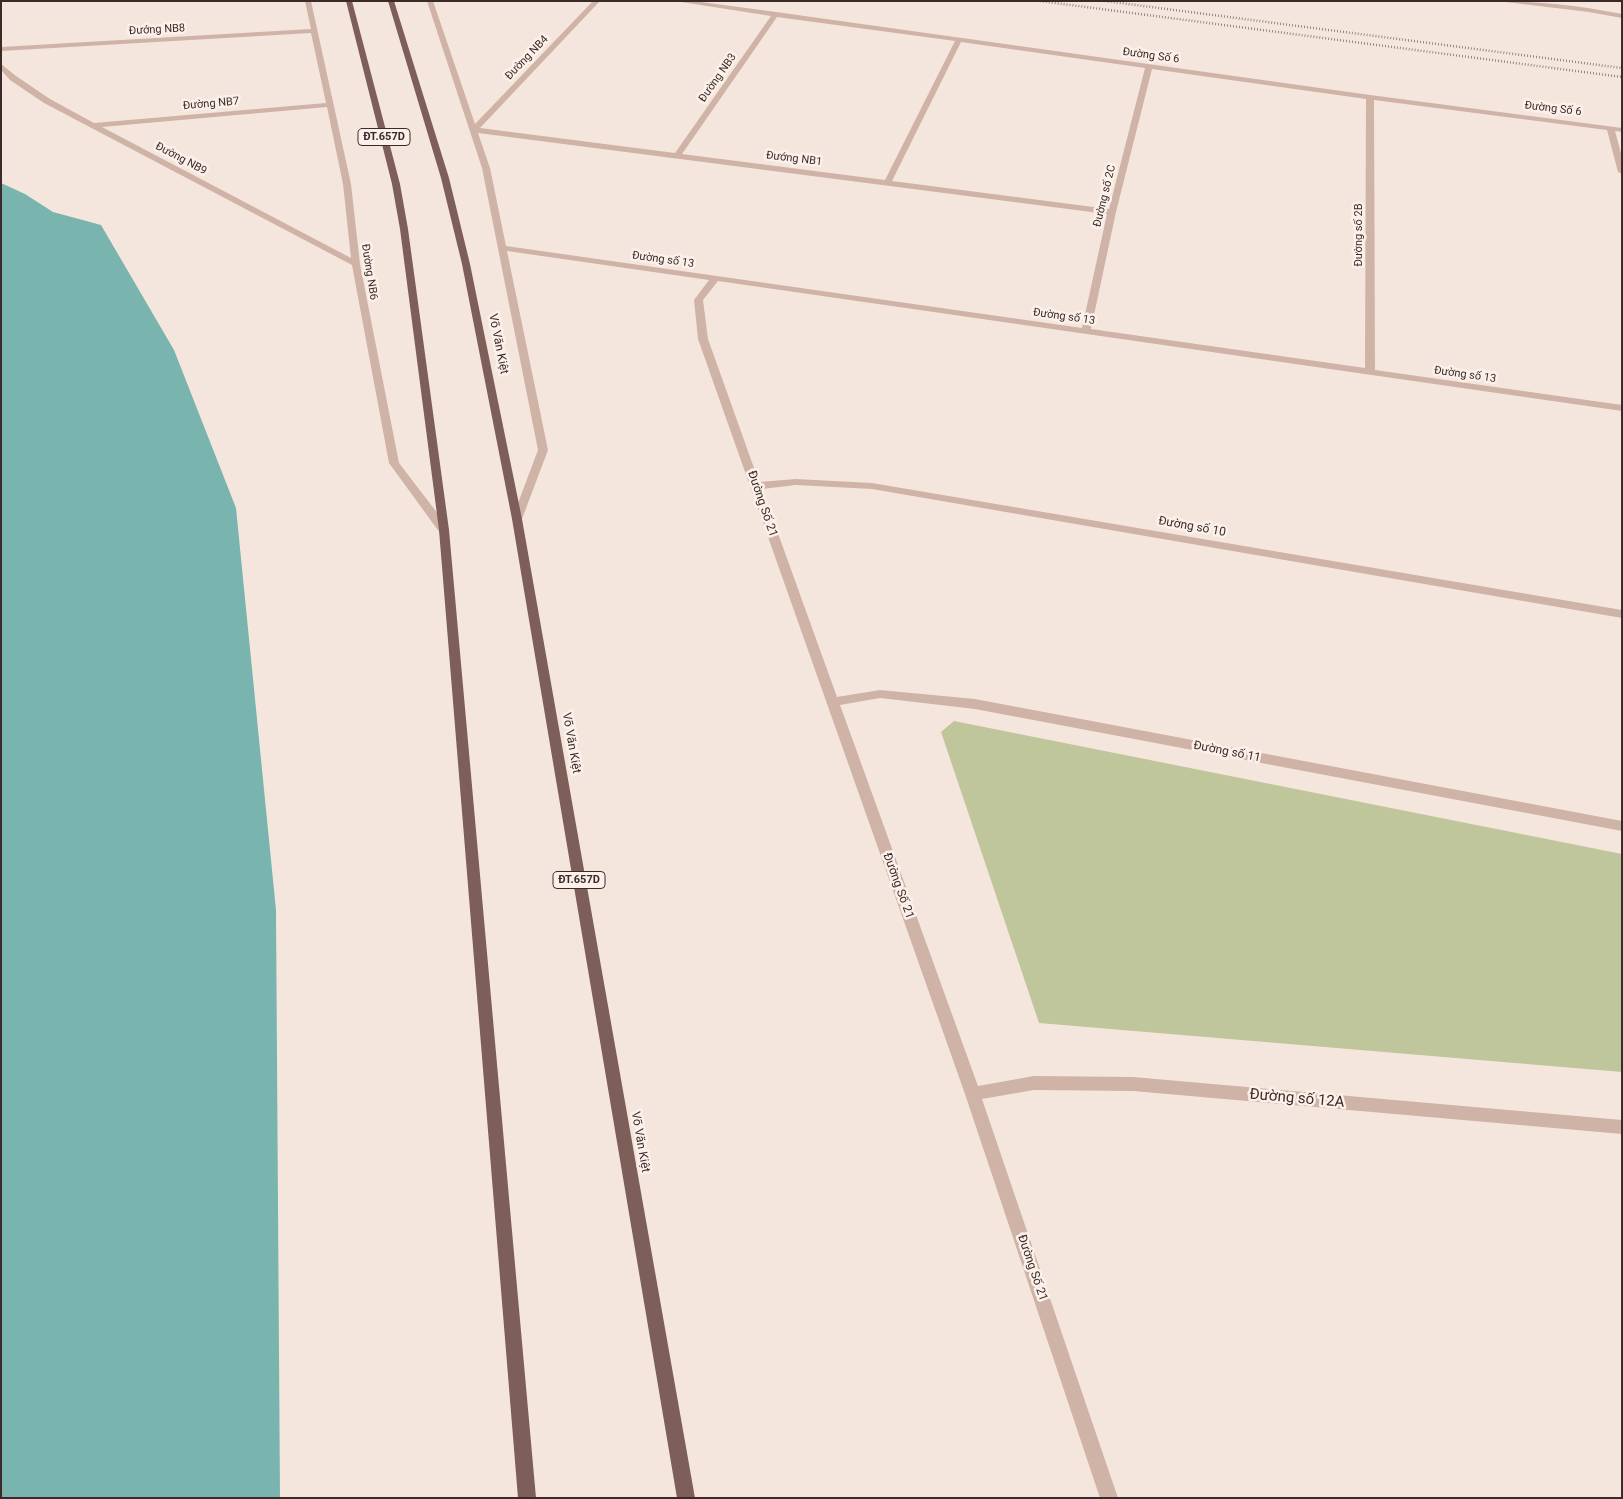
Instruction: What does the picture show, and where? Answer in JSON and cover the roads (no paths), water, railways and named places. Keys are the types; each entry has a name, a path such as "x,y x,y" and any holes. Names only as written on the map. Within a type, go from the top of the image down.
{"main road":[{"name":"ĐT.657D","path":"349,1 396,184 444,530 527,1498"},
{"name":"Võ Văn Kiệt","path":"391,1 445,178 466,264 517,518 686,1498"}],"street":[{"name":"Đường NB6","path":"308,1 347,184 356,264 394,463 444,530"},
{"path":"430,1 486,168 543,450 517,518"},
{"name":"Đường NB4","path":"474,130 597,1"},
{"name":"Đường Số 6","path":"678,1 1149,67 1622,130"},
{"path":"1500,1 1589,10 1622,16"},
{"name":"Đường NB3","path":"678,155 776,14"},
{"name":"Đướng NB8","path":"1,49 313,30"},
{"path":"888,182 959,40"},
{"name":"Đường NB9","path":"1,66 13,78 47,102 356,264"},
{"name":"Đường số 2C","path":"1086,332 1112,212 1149,67"},
{"name":"Đường số 2B","path":"1370,97 1370,372"},
{"name":"Đường NB7","path":"94,125 329,105"},
{"path":"1610,128 1622,172"},
{"name":"Đướng NB1","path":"474,130 1112,212"},
{"name":"Đường số 13","path":"503,248 1622,408"},
{"name":"Đường Số 21","path":"715,279 698,300 703,339 973,1094 1109,1498"},
{"name":"Đường số 10","path":"756,486 796,482 872,486 1622,614"},
{"name":"Đường số 11","path":"832,702 880,694 975,704 1622,826"},
{"name":"Đường số 12A","path":"973,1094 1034,1083 1133,1084 1622,1127"}],"water":[{"path":"1,183 25,194 53,212 101,225 174,350 236,508 276,910 280,1498 1,1498"}],"railway":[{"path":"1040,1 1622,77"},
{"path":"1105,1 1622,68"}]}
